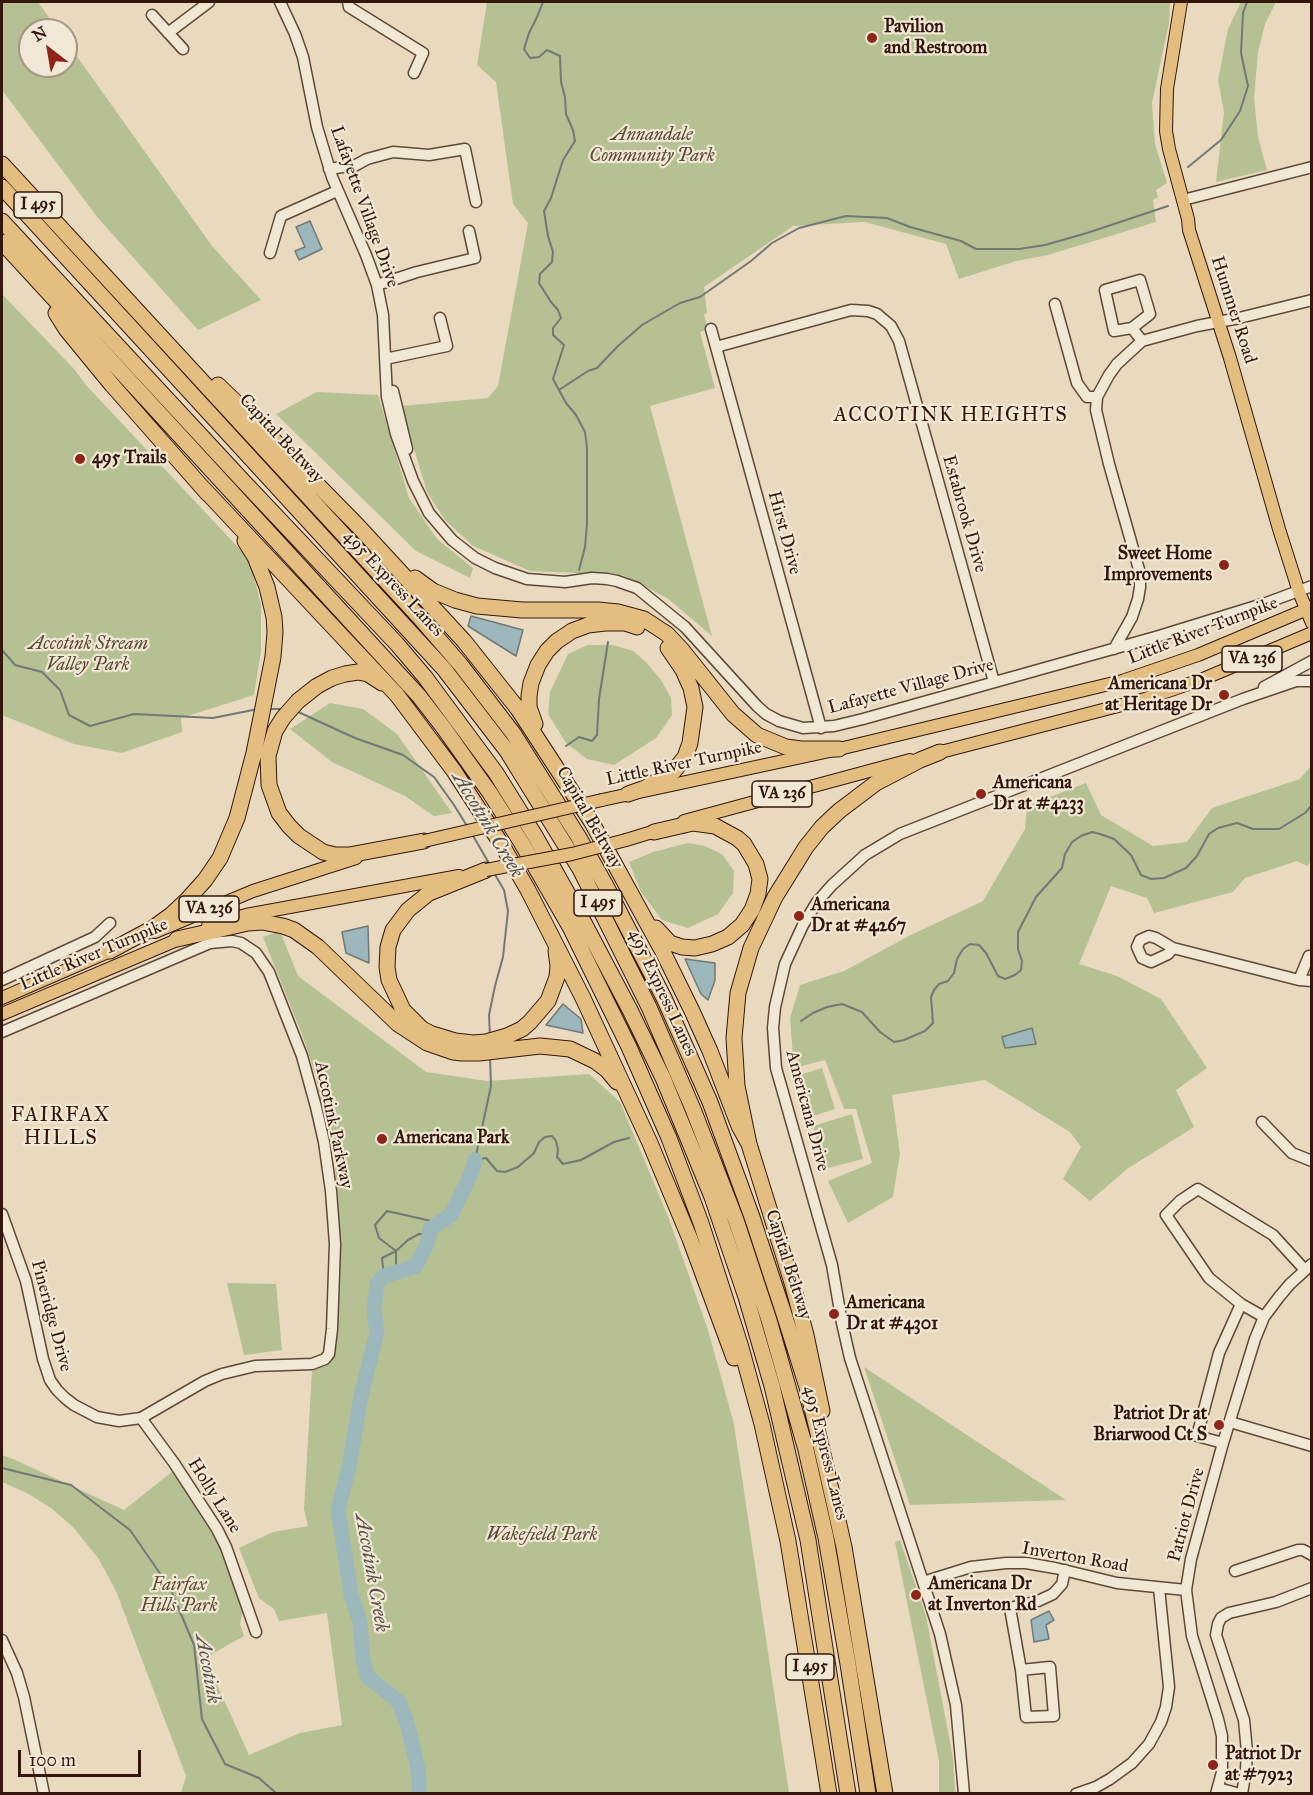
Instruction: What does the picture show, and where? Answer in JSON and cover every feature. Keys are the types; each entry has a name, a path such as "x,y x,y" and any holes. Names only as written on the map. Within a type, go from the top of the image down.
{"highway":[{"name":"Capital Beltway","path":"2,164 421,619 513,733 578,836 664,998 705,1091 771,1271 807,1387 844,1547 885,1794"},
{"name":"495 Express Lanes","path":"2,187 444,669 507,752 580,869 649,1006 689,1099 720,1175 766,1309 806,1450 824,1529 840,1613 868,1794"},
{"name":"495 Express Lanes","path":"2,221 236,474 398,644 496,773 534,834 588,930 663,1078 712,1197 746,1296 775,1395 808,1540 848,1794"},
{"name":"I 495","path":"2,242 419,696 467,759 515,832 556,902 608,1004 669,1138 698,1214 732,1316 752,1383 772,1464 792,1562 830,1794"},
{"path":"36,281 66,330 202,487 240,533 255,557 267,587 274,617 275,632 261,754 279,813 299,836 318,849 335,855 349,855 424,841"},
{"path":"190,368 215,383 248,414 372,541 441,615 518,709 591,821 636,902 692,1011 739,1126 749,1144"},
{"path":"202,487 378,673 411,712 472,798 528,890 583,998 650,1143 711,1292 772,1464"},
{"path":"372,541 417,580 434,591 456,600 496,609 597,610 618,612 644,619 667,634 733,714 757,735 779,745 801,749 839,749"},
{"path":"552,759 532,719 529,696 538,665 547,651 572,631 588,626 626,623 641,628 658,638 673,653 683,670 691,688 694,707 693,726 685,757 674,771 645,788 628,794"},
{"path":"111,951 144,934 171,915 205,880 220,858 261,754 283,718 298,701 332,678 358,672 368,674 387,687 411,712"},
{"path":"844,1547 821,1406 806,1335 749,1144 737,1086 735,1017 738,993 751,948 775,897 806,847 839,811 876,783 940,752"},
{"path":"636,902 650,922 670,943 695,948 728,937 742,925 752,910 758,894 760,879 756,864 750,852 737,838 715,826 693,823 654,831"},
{"path":"486,870 448,881 429,893 415,903 399,921 389,938 388,980 403,1010 412,1020 422,1029 454,1047 498,1039 522,1029 541,1011 555,986 557,953 546,926"},
{"path":"177,939 248,923 276,924 294,930 312,943 388,1015 408,1032 426,1043 479,1053 514,1048 570,1049 595,1061 607,1070 624,1091 650,1143"}],"main road":[{"name":"Hummer Road","path":"1181,2 1167,89 1166,131 1169,149 1189,230 1299,592 1308,608 1311,623"},
{"name":"Little River Turnpike","path":"2,998 253,891 360,857 628,794 839,749 1122,681 1198,655 1308,608"},
{"name":"VA 236","path":"486,870 572,854 626,840 689,819 1145,699 1203,679 1311,633"},
{"name":"Little River Turnpike","path":"2,1014 221,921 448,881"}],"street":[{"path":"168,33 209,2"},
{"name":"Lafayette Village Drive","path":"280,2 303,57 317,128 329,169 377,285 383,315 387,397 396,434 420,497 429,513 452,540 475,558 527,579 565,582 592,578 607,579 637,588 686,627 766,714 791,726 803,728 821,728 863,719 1114,649 1229,615 1311,586"},
{"path":"348,2 350,6 423,52 414,73"},
{"path":"152,15 183,49"},
{"path":"329,169 356,165 367,159 393,152 429,155 465,149 476,202"},
{"path":"1183,200 1311,167"},
{"path":"270,253 281,216 337,191"},
{"path":"377,285 417,272 475,258 470,231"},
{"path":"1140,280 1150,314 1132,328 1114,330 1105,290 1140,280"},
{"path":"1114,649 1135,610 1140,587 1140,573 1096,410 1097,397 1109,375 1117,364 1142,341 1311,300"},
{"path":"1055,304 1077,383 1087,397 1097,397"},
{"name":"Estabrook Drive","path":"716,347 851,310 877,314 891,326 899,341 994,682"},
{"path":"385,358 447,346 440,318"},
{"path":"1132,328 1142,341"},
{"name":"Hirst Drive","path":"711,329 821,728"},
{"name":"Americana Drive","path":"1243,699 1311,660"},
{"name":"Americana Drive","path":"964,1794 959,1729 950,1672 940,1634 850,1358 832,1265 779,1081 773,1048 773,1028 777,995 785,964 803,925 818,902 848,869 880,845 900,834 1243,699 1296,681 1311,681"},
{"path":"2,980 94,937 110,923"},
{"name":"Accotink Parkway","path":"2,1032 210,943 232,941 248,946 256,953 269,972 302,1056 324,1142 335,1244 333,1329 330,1349 325,1359"},
{"path":"1173,948 1299,980 1311,981"},
{"path":"1299,980 1311,956"},
{"path":"1262,1122 1292,1153 1311,1161"},
{"path":"1264,1317 1241,1304 1209,1278 1166,1215 1180,1201 1198,1189 1273,1235 1308,1267"},
{"name":"Pineridge Drive","path":"2,1214 26,1281 43,1359 50,1380 57,1390 74,1405 97,1417 119,1420 141,1418 205,1381 222,1374 255,1366 312,1364 325,1359"},
{"name":"Patriot Drive","path":"1217,1791 1222,1772 1221,1736 1218,1719 1192,1636 1186,1590 1195,1542 1249,1356 1264,1317 1284,1290 1308,1267"},
{"path":"1223,1443 1197,1436 1219,1353 1241,1304"},
{"name":"Holly Lane","path":"141,1418 174,1463 222,1538 256,1632"},
{"path":"1230,1422 1311,1446"},
{"path":"1235,1571 1298,1550 1311,1555"},
{"name":"Inverton Road","path":"923,1582 971,1567 997,1563 1033,1564 1117,1583 1186,1590"},
{"path":"1021,1670 1050,1667 1054,1716 1026,1717 1021,1670 1010,1608 1038,1601 1053,1594 1062,1584 1065,1570"},
{"path":"1076,1794 1096,1787 1132,1763 1149,1744 1161,1722 1169,1688 1159,1588"},
{"path":"1217,1791 1241,1794 1247,1752 1244,1720 1216,1635 1218,1624 1221,1618 1229,1613 1275,1602 1311,1588"},
{"path":"2,1640 17,1673 24,1697 44,1794"}],"green space":[{"path":"2,2 38,2 49,18 18,18 18,78 78,78 78,58 212,246 261,300 198,330 98,218 2,90"},
{"name":"Annandale Community Park","path":"487,2 1170,2 1169,23 1152,103 1155,144 1167,183 1156,190 1158,197 1153,200 1156,222 959,279 946,244 865,222 793,226 704,287 707,313 704,315 708,329 700,332 715,388 650,406 712,636 667,598 623,575 530,571 472,545 445,520 427,492 401,406 488,398 498,386 528,223 513,204 496,82 477,65"},
{"path":"1241,2 1276,2 1265,24 1258,52 1254,98 1258,137 1267,170 1216,182 1224,112 1218,80 1228,29"},
{"name":"Accotink Stream Valley Park","path":"2,294 249,559 261,605 261,651 254,695 181,718 182,732 122,753 74,744 2,715"},
{"path":"317,392 378,395 409,498 437,539 473,568 470,578 416,551 276,414"},
{"path":"588,645 613,645 633,651 661,680 671,698 672,715 656,738 614,765 587,759 566,743 548,714 550,692 568,654"},
{"path":"330,703 363,709 397,734 452,813 434,816 405,796 332,762 290,729"},
{"path":"1311,766 1312,860 1307,866 1297,861 1245,878 1233,892 1154,913 1147,898 1111,886 1079,964 1117,976 1161,999 1207,1068 1176,1090 1194,1127 1127,1169 1090,1201 1063,1179 1081,1147 1070,1132 985,1080 892,1095 900,1154 893,1197 848,1223 828,1181 872,1163 856,1109 844,1109 825,1060 794,1068 790,1018 800,985 844,971 911,935 983,901 1025,829 1027,806 1086,783 1101,815 1153,846 1187,842 1212,808 1300,779"},
{"path":"688,843 705,846 722,854 734,871 733,893 718,914 688,928 662,920 641,892 629,862 653,852"},
{"name":"Wakefield Park","path":"280,931 298,976 426,1072 487,1081 589,1074 620,1102 669,1219 708,1330 734,1424 789,1793 181,1793 186,1776 116,1591 98,1558 73,1527 51,1508 29,1494 2,1482 2,1455 124,1510 173,1471 222,1550 244,1606 240,1624 244,1636 205,1658 249,1755 300,1733 342,1725 327,1613 279,1621 274,1609 259,1598 239,1548 273,1532 308,1526 304,1509 312,1371 330,1364 336,1347 340,1251 333,1146 326,1154 316,1077 303,1037 263,937"},
{"path":"822,1068 835,1109 810,1117 797,1076"},
{"path":"852,1114 863,1159 824,1169 813,1126"},
{"path":"227,1283 276,1284 282,1350 244,1355"},
{"path":"864,1367 973,1439 1066,1500 910,1505"},
{"path":"900,1540 926,1616 953,1758 955,1793 939,1793 939,1761 895,1542"}],"water":[{"path":"310,221 322,249 299,260 295,251 305,247 296,227"},
{"path":"471,616 523,630 516,656 468,626"},
{"path":"368,926 369,963 346,953 342,932"},
{"path":"685,959 715,963 715,980 708,1000 701,994"},
{"path":"563,1004 581,1019 583,1033 546,1025"},
{"path":"1032,1028 1036,1044 1005,1048 1002,1037"},
{"path":"1049,1611 1054,1620 1046,1625 1049,1639 1034,1642 1031,1620"}],"waterway":[{"path":"543,2 524,49 530,58 539,57 547,50 560,56 566,114 575,141 563,160 551,198 544,211 553,252 552,262 540,274 539,283 561,318 553,328 553,335 564,345 553,379 585,432 587,524 585,547 579,570"},
{"path":"1188,167 1221,140 1240,111 1248,86 1241,53 1243,13 1247,2"},
{"path":"559,390 588,371 597,368 642,325 680,303 700,297 751,261 772,243 799,228 846,216 887,218 961,241 976,249 1019,249 1045,245 1087,233 1168,206"},
{"path":"566,746 579,737 592,741 597,735 599,699 608,642"},
{"name":"Accotink Creek","path":"2,650 15,665 42,672 60,690 69,715 90,726 134,714 213,718 258,709"},
{"name":"Accotink Creek","path":"270,709 282,709"},
{"name":"Accotink Creek","path":"296,711 355,738 403,755 434,777 467,826"},
{"path":"801,1021 827,1007 842,1004 862,1012 880,1032 894,1042 904,1040 925,1031 933,1023 931,997 934,990 939,984 948,981 954,973 957,959 963,949 970,944 979,945 998,976 1005,979 1015,975 1021,970 1022,961 1018,949 1018,932 1036,897 1062,868 1065,854 1072,842 1081,836 1092,832 1114,839 1131,855 1141,875 1151,879 1164,878 1186,868 1197,856 1209,834 1218,828 1237,823 1253,829 1279,829 1305,813 1312,805"},
{"name":"Accotink Creek","path":"472,834 490,865"},
{"name":"Accotink Creek","path":"490,1036 489,1015 503,957 508,911 504,890 494,873"},
{"path":"490,1057 491,1086 475,1160 486,1158 497,1171 505,1172 518,1167 534,1153 539,1142 545,1137 552,1136 556,1141 557,1157 563,1164 581,1160 614,1142 629,1138"},
{"name":"Accotink Creek","path":"419,1794 417,1764 407,1723 399,1702 368,1677 363,1661 360,1622 351,1594 338,1510 349,1467 361,1396 377,1332 374,1310 377,1284 384,1276 416,1266 428,1242 430,1229 451,1215 471,1174 475,1160"},
{"name":"Accotink Creek","path":"396,1272 396,1251 379,1238 375,1225 387,1211 440,1223"},
{"name":"Accotink Creek","path":"384,1276 382,1258 419,1234 430,1234"},
{"name":"Accotink","path":"2,1468 71,1485 130,1530 170,1588 194,1645 202,1719 225,1764 259,1778 277,1794"}],"place":[{"name":"Pavilion and Restroom","path":"872,38"},
{"name":"495 Trails","path":"80,459"},
{"name":"Sweet Home Improvements","path":"1224,565"},
{"name":"Americana Dr at Heritage Dr","path":"1224,695"},
{"name":"Americana Dr at #4233","path":"981,794"},
{"name":"Americana Dr at #4267","path":"799,916"},
{"name":"Americana Park","path":"382,1139"},
{"name":"Americana Dr at #4301","path":"834,1314"},
{"name":"Patriot Dr at Briarwood Ct S","path":"1219,1425"},
{"name":"Americana Dr at Inverton Rd","path":"916,1595"},
{"name":"Patriot Dr at #7923","path":"1213,1765"}],"district":[{"name":"ACCOTINK HEIGHTS","path":"951,416"},
{"name":"FAIRFAX HILLS","path":"61,1128"}],"park label":[{"name":"Fairfax Hills Park","path":"179,1596"}]}
